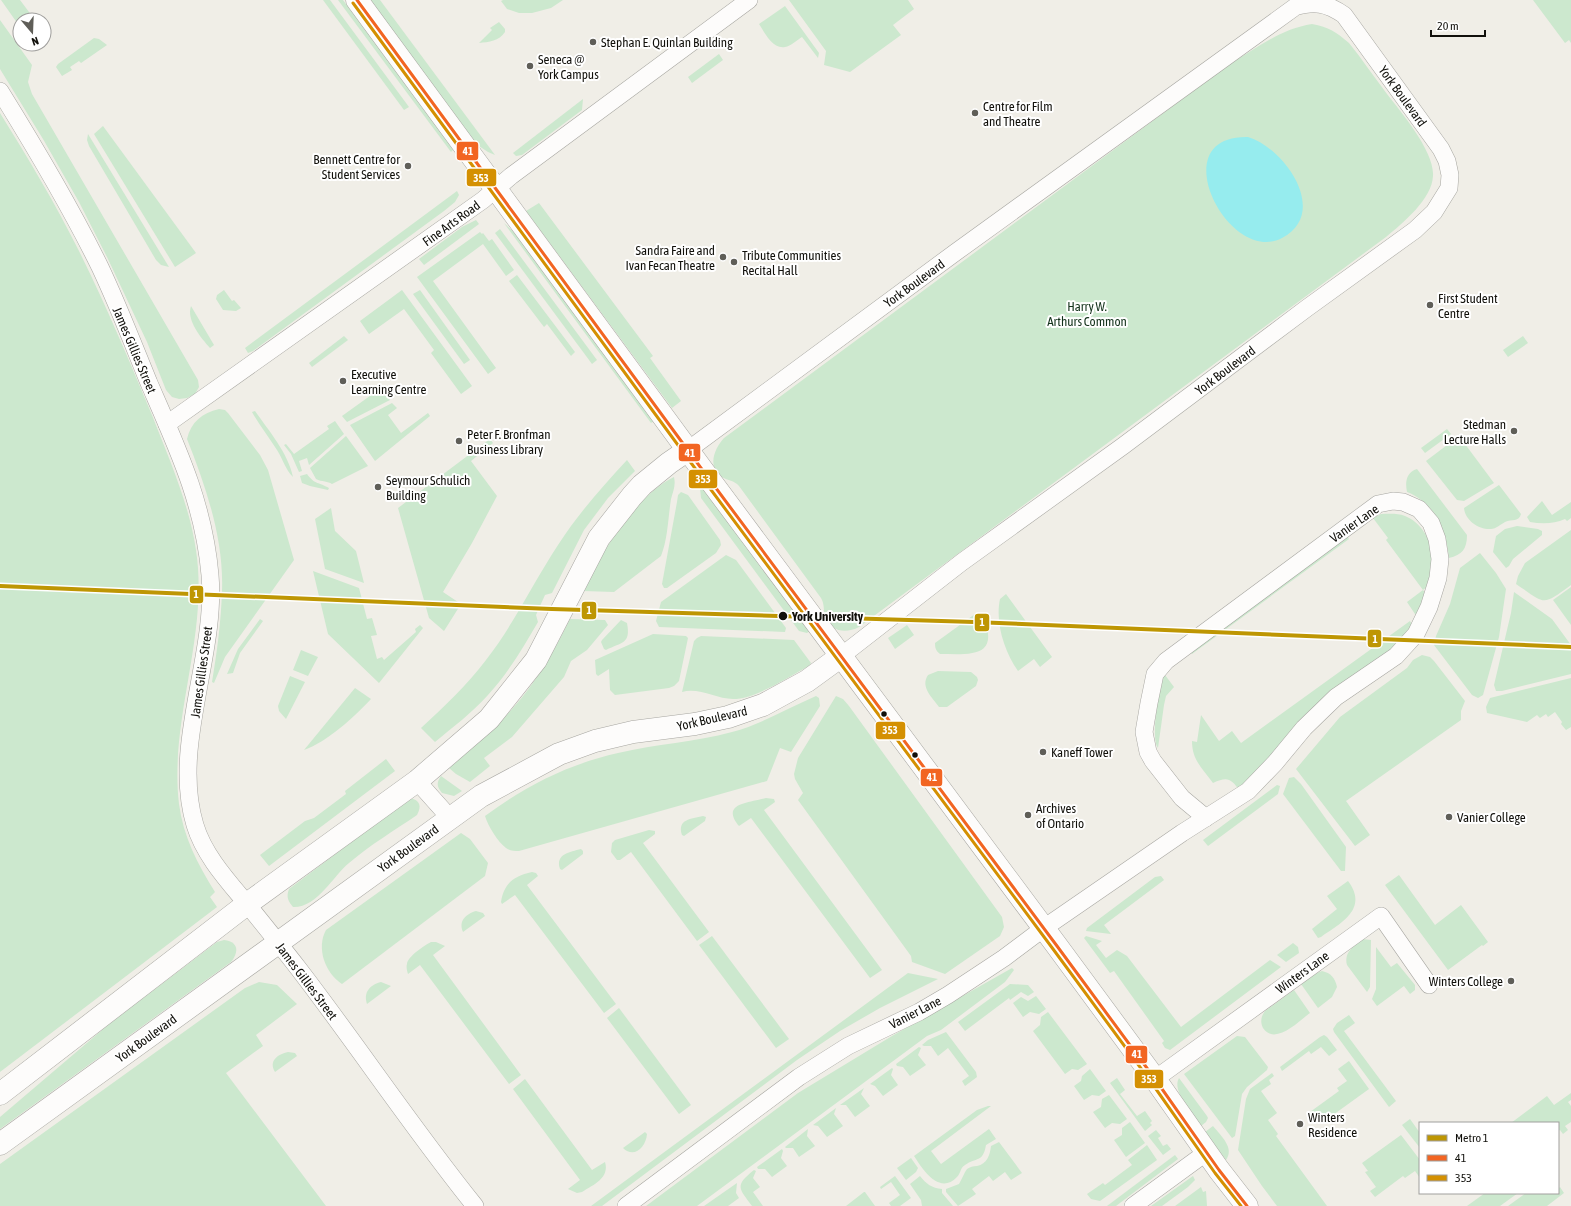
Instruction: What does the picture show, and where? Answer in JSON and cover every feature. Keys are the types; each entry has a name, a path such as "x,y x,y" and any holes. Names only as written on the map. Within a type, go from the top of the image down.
{"street":[{"path":"357,0 814,619 840,657 1044,928 1155,1079 1219,1170 1247,1206"},
{"name":"Fine Arts Road","path":"167,424 461,216 512,176 749,0"},
{"name":"York Boulevard","path":"0,1094 247,904 417,781 489,720 536,660 599,538 642,485 669,463 956,252 1295,7 1307,3 1322,5 1334,7 1344,15 1441,149 1447,161 1450,174 1449,188 1434,212 1415,230 1307,308 1123,446 962,562 807,681 763,705 728,717 695,724 633,732 595,741 559,754 481,796 0,1144"},
{"name":"James Gillies Street","path":"0,91 49,170 101,270 184,465 199,508 204,529 210,578 208,631 189,755 190,803 196,827 204,846 216,865 278,943 475,1206"},
{"name":"Vanier Lane","path":"626,1206 798,1077 848,1046 919,1012 948,995 1004,958 1044,928 1182,833 1206,818 1248,790 1275,763 1304,728 1336,697 1396,656 1416,634 1429,607 1438,578 1440,559 1437,539 1431,523 1419,509 1398,501 1378,504 1166,661 1155,674 1144,732 1148,752 1182,798 1206,818"},
{"path":"417,781 450,818"},
{"name":"Winters Lane","path":"1155,1079 1381,916 1429,985"},
{"path":"1133,1206 1207,1152"}],"green space":[{"path":"1,0 20,0 29,12 12,12 12,16"},
{"path":"323,0 330,0 409,107 404,110"},
{"path":"338,0 343,0 454,149 451,152"},
{"path":"370,0 380,0 495,155 476,144"},
{"path":"563,0 551,8 532,13 519,13 507,9 501,1"},
{"path":"789,0 908,0 914,9 893,25 901,35 850,72 824,65 826,51"},
{"path":"1533,0 1571,0 1571,43 1569,40 1565,43"},
{"path":"785,6 819,53 818,58 802,37 785,47 776,46 769,40 759,24"},
{"path":"0,20 12,37 12,52 23,52 32,65 28,82 32,94 198,380 199,387 195,394 187,398 179,399 172,397 166,390 147,342 79,202 43,139 0,69"},
{"path":"499,22 505,29 503,35 494,40 479,43 492,30 490,28"},
{"name":"Harry W. Arthurs Common","path":"1312,24 1332,30 1349,43 1423,144 1429,156 1433,176 1428,193 1416,210 1386,237 859,627 844,631 831,625 825,616 821,598 739,486 717,473 713,463 717,447 720,442 1227,66 1278,35 1289,30"},
{"path":"94,38 99,39 107,45 81,63 79,61 70,67 72,70 62,76 56,67 58,64"},
{"path":"719,54 723,60 692,83 688,77"},
{"path":"583,99 582,110 522,155 516,156 513,153"},
{"path":"0,113 60,216 99,292 152,415 178,481 189,515 196,550 199,582 194,646 179,741 177,772 179,804 184,827 192,850 215,892 210,897 217,907 0,1072"},
{"path":"103,126 196,253 175,267 94,134"},
{"path":"88,134 169,267 161,265 156,260 89,146 87,140"},
{"path":"457,191 459,195 455,202 444,211 253,351 248,353 245,348"},
{"path":"539,203 653,356 650,358 681,401 672,408 526,211"},
{"path":"476,220 479,224 424,265 419,259 462,227"},
{"path":"504,223 515,233 654,421 651,423"},
{"path":"500,229 597,360 592,364 495,233"},
{"path":"480,232 482,234 483,233 489,241 492,239 514,270 506,276 483,244 433,281 496,368 488,374 417,277"},
{"path":"517,275 575,352 571,356 547,324 544,327 509,281"},
{"path":"224,290 232,301 234,300 241,308 236,311 223,310 216,299 217,295"},
{"path":"402,290 472,386 461,394 431,353 434,350 404,309 369,334 360,321"},
{"path":"420,290 470,360 464,364 413,294"},
{"path":"191,306 214,345 210,348 192,323 190,311"},
{"path":"344,336 348,340 312,367 309,363"},
{"path":"1523,336 1528,343 1508,357 1503,350"},
{"path":"381,388 390,400 347,422 342,416"},
{"path":"392,403 397,408 388,415 401,433 428,413 430,416 375,461 350,425"},
{"path":"219,409 225,410 228,413 260,455 268,470 294,560 225,657 214,683 212,682 222,591 220,552 217,533 207,494 187,439 191,428 198,419 207,413"},
{"path":"255,411 272,434 287,459 293,477 252,412"},
{"path":"335,421 344,434 309,465 307,458 299,461 302,471 299,472 291,454 284,445 286,444 294,454 329,429 327,426"},
{"path":"1447,429 1451,434 1425,453 1421,448"},
{"path":"346,436 368,466 332,484 316,479 310,468"},
{"path":"1459,436 1494,483 1464,501 1457,500 1426,461"},
{"path":"490,439 493,443 471,461 497,496 472,543 443,592 461,604 444,631 429,618 398,508"},
{"path":"627,460 635,471 608,498 584,530 552,593 545,595 536,615 538,622 515,660 482,702 435,742 421,728 455,696 486,660 506,632 549,559 574,522 608,480"},
{"path":"1417,469 1467,535 1465,548 1457,555 1449,558 1442,528 1432,510 1417,497 1407,492 1406,485 1408,475 1413,470"},
{"path":"307,474 315,482 329,488 328,490 302,483 300,476"},
{"path":"674,477 675,480 666,535 661,556 614,592 583,591 609,543 633,511 646,497"},
{"path":"1499,485 1521,514 1520,517 1505,522 1493,529 1482,528 1474,524 1467,517 1464,508"},
{"path":"702,486 810,631 807,633 799,631 701,498 700,488"},
{"path":"681,492 688,495 720,540 721,545 716,553 667,588 664,588 662,584 678,495"},
{"path":"1542,501 1552,515 1571,502 1571,518 1567,521 1565,519 1548,523 1530,522 1527,517"},
{"path":"331,508 335,531 356,551 364,583 325,569 315,519"},
{"path":"1381,514 1396,514 1405,516 1420,526 1425,534 1432,551 1433,569 1429,583 1423,590 1386,540 1388,538 1373,518"},
{"path":"1517,526 1538,529 1542,531 1542,535 1513,559 1506,568 1493,552 1496,536 1505,529"},
{"path":"1571,530 1571,585 1554,597 1544,600 1533,596 1516,584 1518,576 1525,563"},
{"path":"1347,536 1349,539 1192,654 1190,652"},
{"path":"1480,553 1496,573 1506,589 1499,637 1483,695 1478,698 1472,695 1434,645 1436,636 1450,604 1460,568"},
{"path":"726,555 736,560 786,628 785,632 659,627 656,621 661,602"},
{"path":"313,571 359,588 367,619 372,618 377,635 371,636 377,659 382,657 384,660 416,632 415,629 420,625 423,628 379,683 328,634"},
{"path":"1571,587 1571,625 1553,600"},
{"path":"1423,590 1426,594 1417,617 1407,602"},
{"path":"1514,592 1552,619 1571,645 1571,674 1502,691 1496,691 1494,685 1511,613"},
{"path":"1006,594 1052,657 1040,667 1034,659 1018,671 1009,655 1002,636 999,617 1000,599"},
{"path":"975,614 983,616 988,630 988,640 985,647 979,651 971,653 940,654 936,649 935,643"},
{"path":"260,619 263,621 240,653 233,673 227,674 238,649"},
{"path":"570,619 605,620 608,625 587,650 571,661 564,677 512,737 484,758 490,766 470,782 456,774 449,768 497,725 521,699 544,666"},
{"path":"621,620 627,623 628,635 626,639 606,650 604,649 601,642 602,640"},
{"path":"1410,621 1412,625 1407,637 1240,791 1231,781 1226,779 1213,783 1196,759 1192,748 1192,741 1197,742 1201,715 1219,741 1232,731 1241,743"},
{"path":"907,625 914,635 895,649 888,638"},
{"path":"653,634 686,636 688,638 679,681 674,686 669,688 615,695 610,690 609,669 598,676 596,674 595,660"},
{"path":"701,636 794,640 811,663 809,666 772,687 742,698 733,699 695,691 682,692 694,641"},
{"path":"301,650 318,657 308,676 293,670"},
{"path":"1422,655 1430,657 1434,661 1465,701 1461,711 1461,720 1346,801 1370,835 1355,846 1296,769 1340,717 1407,668 1413,660"},
{"path":"938,671 971,672 977,677 978,680 976,686 947,707 939,707 930,696 925,684 928,675"},
{"path":"1162,671 1174,687 1166,696 1158,748 1155,734 1155,723"},
{"path":"290,676 305,682 286,719 279,711 278,706"},
{"path":"1571,678 1571,727 1566,730 1555,712 1548,717 1546,714 1540,718 1537,715 1527,722 1487,713 1486,707 1490,698"},
{"path":"355,688 371,699 331,735 304,750"},
{"path":"816,696 819,698 820,706 791,752 780,748 767,781 519,851 509,850 506,848 494,834 486,820 485,816 516,795 548,777 582,763 632,750 704,738 743,729"},
{"path":"836,696 843,699 849,706 1002,917 1004,927 1000,936 945,974 912,962 911,956 798,800 803,793 795,779 794,774 798,758"},
{"path":"386,759 395,771 269,866 260,855 305,821 314,818 346,794 345,791"},
{"path":"441,776 462,791 454,796 442,793 438,785 438,781"},
{"path":"1294,777 1301,784 1346,847 1345,871 1341,871 1283,794 1289,778"},
{"path":"1277,785 1280,786 1278,794 1208,846 1203,840"},
{"path":"410,798 416,800 420,806 417,815 357,856 317,897 302,906 293,907 288,899 289,889"},
{"path":"766,798 774,799 775,802 764,810 882,970 870,978 751,818 739,826 734,818 733,813 735,808 739,805"},
{"path":"703,816 706,817 705,821 684,836 682,835 681,826 683,823 690,819"},
{"path":"649,830 655,831 655,834 643,843 709,932 697,941 631,852 620,860 617,860 611,852 612,843 615,840"},
{"path":"461,833 470,839 488,863 485,876 342,984 331,973 324,960 322,944 326,930"},
{"path":"581,849 583,854 562,870 560,869 560,860 564,854"},
{"path":"532,872 536,873 538,876 527,885 616,1004 604,1013 515,895 502,904 502,895 507,885 515,878"},
{"path":"1399,875 1435,925 1461,905 1488,942 1448,970 1385,885"},
{"path":"1161,876 1164,880 1104,925 1111,934 1086,931 1087,928 1155,877"},
{"path":"1348,881 1354,891 1354,907 1344,921 1318,938 1312,929 1337,909 1327,896"},
{"path":"476,911 483,913 485,916 463,932 462,921 466,916"},
{"path":"712,936 789,1039 776,1048 699,945"},
{"path":"1086,936 1102,941 1096,945 1106,958 1117,950 1127,956 1181,1027 1270,960 1281,967 1170,1050 1165,1048 1162,1043 1164,1041 1114,971 1110,973 1084,938"},
{"path":"1362,939 1371,940 1370,987 1367,992 1347,965 1346,960 1350,950"},
{"path":"224,940 233,943 236,948 234,958 231,962 0,1129 0,1117 108,1025 217,942"},
{"path":"431,942 436,942 445,946 433,955 521,1075 509,1084 420,965 408,974 407,965 410,958 421,948"},
{"path":"1293,943 1298,947 1299,953 1286,962 1277,955"},
{"path":"1376,947 1391,967 1397,963 1415,985 1415,990 1410,994 1404,986 1377,1006 1372,999 1376,989"},
{"path":"1012,968 1014,970 1005,982 941,1030 927,1036 697,1206 646,1206 798,1093 892,1036"},
{"path":"1322,971 1332,976 1337,987 1332,997 1318,1008 1301,984"},
{"path":"908,973 938,979 880,1008 840,1031 797,1060 602,1206 591,1206"},
{"path":"259,982 277,985 297,1004 256,1035 263,1046 226,1073 326,1206 0,1206 0,1164 245,988"},
{"path":"381,982 391,986 367,1004 366,996 368,990"},
{"path":"1010,984 1028,985 1034,992 1028,996 1021,992 1010,1000 1009,998 965,1031 958,1022"},
{"path":"1294,990 1310,1013 1287,1030 1274,1034 1268,1033 1261,1024 1261,1019 1265,1011"},
{"path":"1036,996 1046,1009 1039,1014 1030,1012 1023,1017 1013,1003 1021,997 1028,1001"},
{"path":"619,1008 691,1105 679,1114 607,1018"},
{"path":"1048,1012 1087,1064 1078,1070 1072,1069 1065,1074 1033,1031 1040,1025 1041,1017"},
{"path":"1349,1015 1355,1023 1344,1031 1396,1101 1389,1107 1334,1032 1333,1029 1337,1023"},
{"path":"946,1032 976,1072 977,1077 965,1086 962,1081 969,1076 948,1048 938,1056 931,1046 922,1045 928,1040"},
{"path":"1324,1035 1337,1050 1329,1056 1321,1047 1311,1054 1309,1051 1282,1071 1280,1067"},
{"path":"1237,1036 1245,1037 1268,1067 1267,1070 1247,1087 1242,1094 1235,1136 1232,1138 1184,1074"},
{"path":"919,1047 921,1048 918,1055 926,1065 910,1076 903,1067 897,1066 896,1064"},
{"path":"288,1052 295,1053 297,1056 275,1072 273,1068 273,1061 281,1054"},
{"path":"1349,1061 1369,1089 1326,1120 1321,1114 1315,1119 1310,1112 1339,1091 1337,1088 1347,1081 1338,1069"},
{"path":"892,1068 891,1075 898,1085 883,1096 875,1086 870,1084"},
{"path":"1090,1069 1106,1091 1099,1096 1092,1095 1084,1100 1074,1086 1081,1081 1082,1076"},
{"path":"1272,1073 1274,1076 1269,1080 1271,1084 1261,1091 1277,1113 1268,1120 1278,1134 1276,1136 1327,1206 1277,1206 1238,1150 1246,1099 1250,1089"},
{"path":"1117,1078 1125,1090 1120,1094 1137,1116 1145,1111 1152,1121 1150,1123 1152,1125 1145,1131 1110,1083"},
{"path":"1179,1078 1208,1118 1201,1126 1184,1103 1178,1089 1177,1083"},
{"path":"525,1079 592,1170 605,1162 606,1168 603,1177 582,1192 577,1193 568,1189 580,1180 513,1089"},
{"path":"864,1088 861,1094 870,1106 855,1117 846,1105 840,1105"},
{"path":"1571,1093 1571,1100 1568,1102 1571,1106 1571,1122 1565,1126 1568,1130 1563,1134 1559,1130 1559,1122 1512,1122 1547,1096 1554,1105"},
{"path":"1109,1095 1127,1119 1120,1124 1112,1123 1105,1128 1093,1112 1101,1107 1102,1099"},
{"path":"991,1106 931,1151 941,1164 989,1129 996,1139 986,1145 983,1155 963,1166 957,1177 950,1182 938,1182 926,1173 914,1156 977,1110"},
{"path":"836,1108 834,1114 843,1126 827,1137 818,1126 813,1125"},
{"path":"1410,1119 1419,1132 1419,1147 1402,1125"},
{"path":"1130,1122 1145,1143 1126,1157 1114,1140 1122,1135 1122,1128"},
{"path":"1213,1126 1226,1142 1228,1147 1229,1151 1226,1160 1205,1132"},
{"path":"808,1129 807,1136 815,1146 799,1157 793,1148 785,1147"},
{"path":"1156,1130 1161,1136 1158,1138 1163,1146 1167,1144 1171,1149 1163,1155 1148,1136"},
{"path":"645,1132 647,1134 646,1139 639,1150 631,1152 623,1148"},
{"path":"1401,1135 1419,1159 1419,1177 1415,1171 1405,1178 1403,1176 1375,1197 1370,1191 1376,1187 1365,1172 1368,1171 1362,1163"},
{"path":"999,1142 1022,1173 1011,1180 1005,1172 993,1181 989,1176 972,1189 976,1194 958,1206 946,1192 946,1189 959,1184 967,1169 980,1165 986,1161 990,1153 991,1146"},
{"path":"1147,1145 1157,1160 1100,1201 1091,1199 1087,1194 1103,1183 1105,1185 1132,1165 1128,1160"},
{"path":"782,1149 783,1151 781,1158 787,1166 772,1177 765,1169 758,1169 757,1167"},
{"path":"1175,1155 1178,1159 1116,1206 1107,1206"},
{"path":"911,1158 918,1168 916,1172 906,1180 897,1168"},
{"path":"754,1170 756,1171 753,1178 760,1187 753,1192 763,1206 752,1206 744,1195 741,1187 743,1180"},
{"path":"895,1176 911,1198 900,1206 891,1206 889,1203 900,1195 891,1182 881,1189 880,1187"},
{"path":"920,1176 935,1188 942,1189 942,1193 953,1206 922,1206 921,1200 910,1184"},
{"path":"1193,1176 1195,1180 1188,1187 1162,1206 1151,1206"},
{"path":"737,1183 736,1193 739,1198 728,1206 704,1206"},
{"path":"1201,1187 1203,1192 1206,1191 1207,1206 1175,1206"},
{"path":"1560,1187 1564,1193 1547,1206 1508,1206 1525,1194 1559,1194"},
{"path":"864,1192 875,1206 846,1206"},
{"path":"1484,1194 1517,1194 1500,1206 1467,1206"}],"water":[{"path":"1248,137 1262,143 1276,154 1288,167 1297,182 1302,198 1302,213 1296,227 1282,238 1262,242 1242,234 1225,218 1212,197 1207,175 1209,156 1222,142"}],"metro line":[{"name":"1","path":"0,586 552,609 974,622 1571,647"}],"transit line":[{"name":"41","path":"357,0 701,468 1057,946 1155,1079 1219,1170 1247,1206"},
{"name":"353","path":"353,3 697,471 1053,949 1151,1082 1215,1173 1241,1206"}],"place":[{"name":"Stephan E. Quinlan Building","path":"593,42"},
{"name":"Seneca @ York Campus","path":"530,66"},
{"name":"Centre for Film and Theatre","path":"975,113"},
{"name":"Bennett Centre for Student Services","path":"408,166"},
{"name":"Sandra Faire and Ivan Fecan Theatre","path":"723,257"},
{"name":"Tribute Communities Recital Hall","path":"734,262"},
{"name":"First Student Centre","path":"1430,305"},
{"name":"Executive Learning Centre","path":"343,381"},
{"name":"Stedman Lecture Halls","path":"1514,431"},
{"name":"Peter F. Bronfman Business Library","path":"459,441"},
{"name":"Seymour Schulich Building","path":"378,487"},
{"name":"York University","path":"783,616"},
{"name":"Kaneff Tower","path":"1043,752"},
{"name":"Archives of Ontario","path":"1028,815"},
{"name":"Vanier College","path":"1449,817"},
{"name":"Winters College","path":"1511,981"},
{"name":"Winters Residence","path":"1300,1124"}]}
